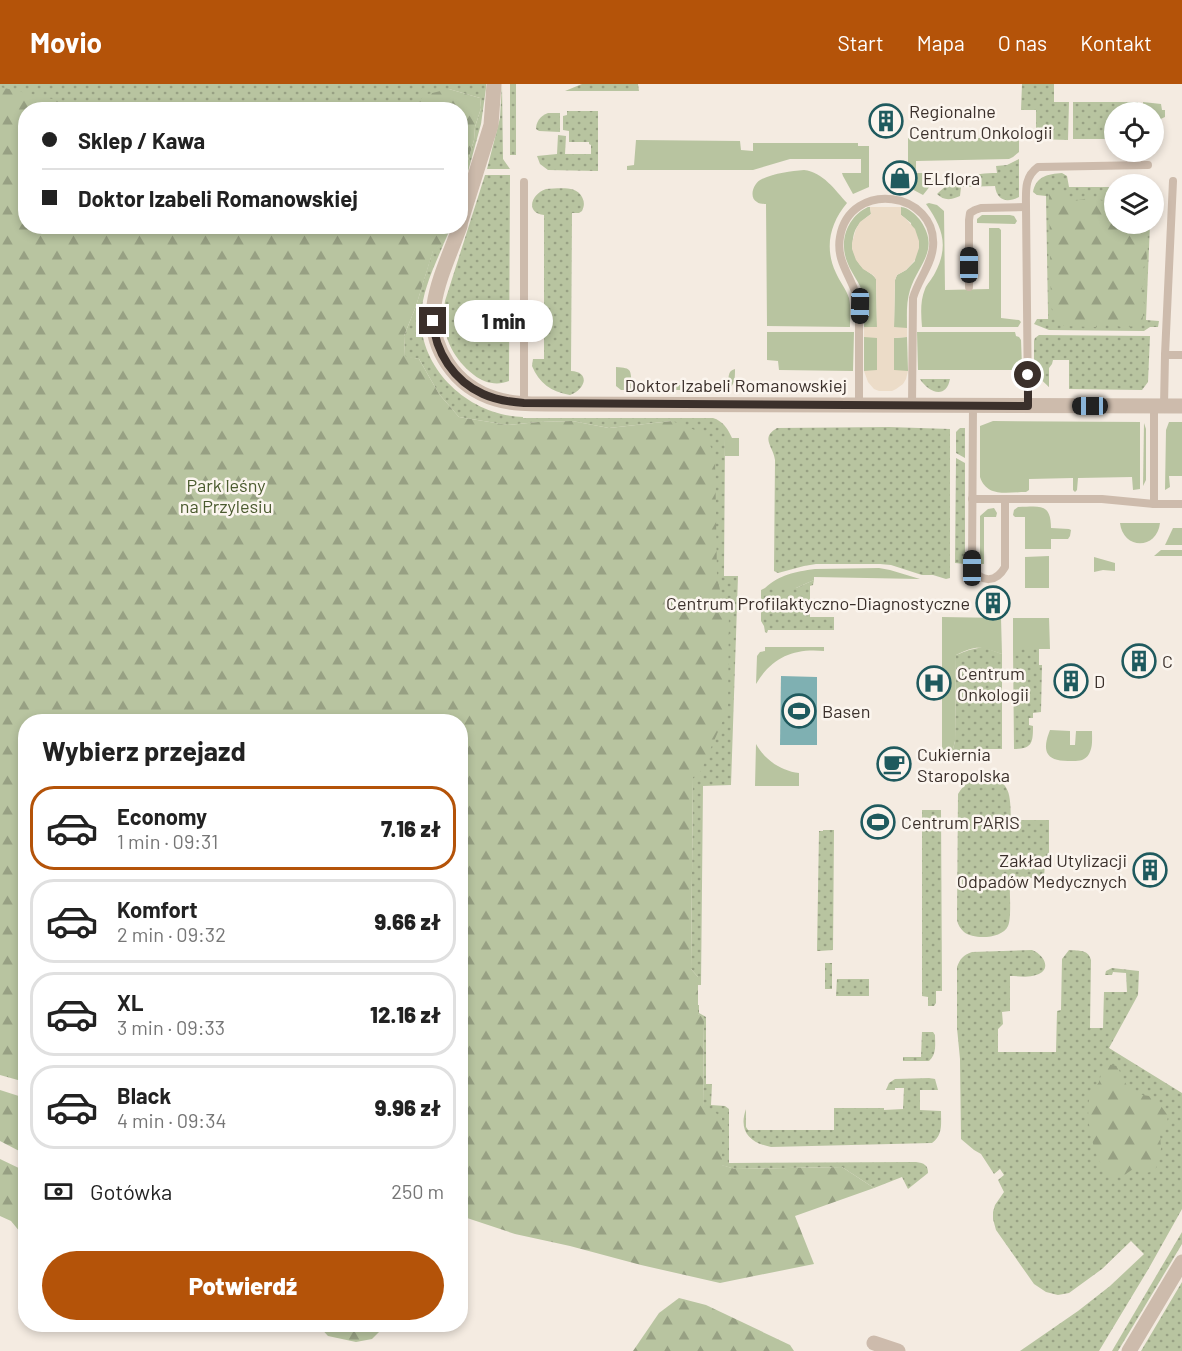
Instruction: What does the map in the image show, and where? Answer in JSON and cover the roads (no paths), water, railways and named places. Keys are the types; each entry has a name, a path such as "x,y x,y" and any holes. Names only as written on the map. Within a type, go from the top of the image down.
{"street":[{"name":"Doktor Izabeli Romanowskiej","path":"468,199 491,125 494,84"},
{"name":"Doktor Izabeli Romanowskiej","path":"457,234 434,303 433,321 436,341 446,362 459,378 471,388 496,399 524,403 1182,406"},
{"path":"1129,1351 1182,1262"},
{"path":"874,1342 898,1351"}],"lane":[{"path":"1028,406 1026,190 1028,178 1038,167 1148,165"},
{"path":"1154,504 1159,406 1166,355 1173,181"},
{"path":"524,182 524,403"},
{"path":"859,405 860,306 856,290 841,261 840,237 849,215 854,210 871,200 885,198 900,200 917,208 926,220 933,240 930,261 915,289 913,298 912,405"},
{"path":"969,288 970,213 981,208 1026,207"},
{"path":"1166,355 1182,355"},
{"path":"973,405 972,568 981,578 997,577 1005,567 1005,499"},
{"path":"972,499 1102,499 1182,504"}],"water":[{"name":"Basen","path":"781,676 817,677 817,745 780,745"}],"place":[{"name":"Regionalne Centrum Onkologii","path":"886,121"},
{"name":"ELflora","path":"900,178"},
{"name":"Centrum Profilaktyczno-Diagnostyczne","path":"993,603"},
{"name":"C","path":"1139,661"},
{"name":"D","path":"1071,681"},
{"name":"Centrum Onkologii","path":"934,683"},
{"name":"Basen","path":"799,711"},
{"name":"Cukiernia Staropolska","path":"894,764"},
{"name":"Centrum PARIS","path":"878,822"},
{"name":"Zakład Utylizacji Odpadów Medycznych","path":"1150,870"}],"park label":[{"name":"Park leśny na Przylesiu","path":"226,495"}]}
